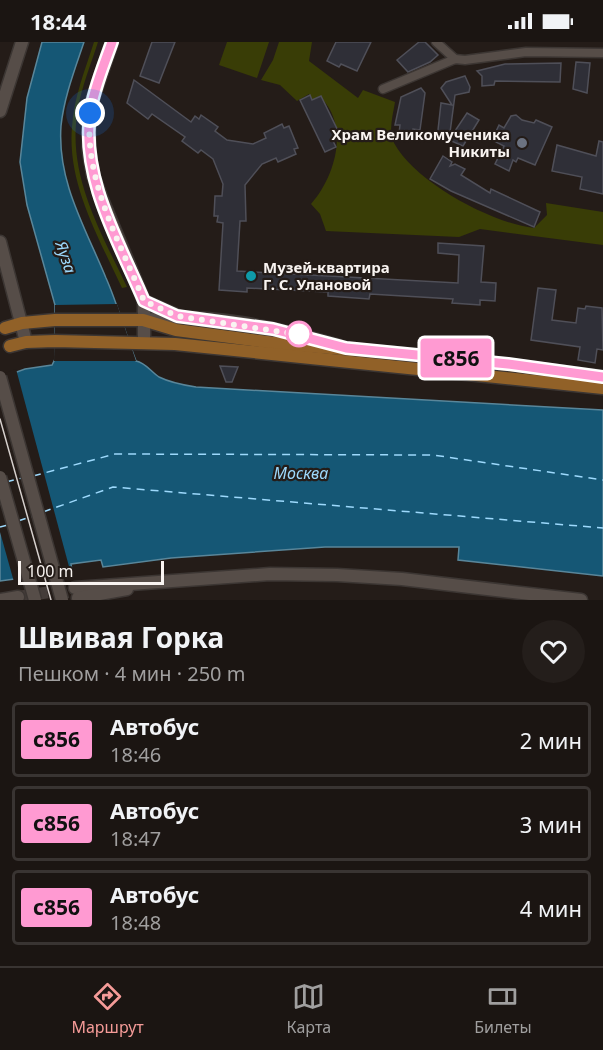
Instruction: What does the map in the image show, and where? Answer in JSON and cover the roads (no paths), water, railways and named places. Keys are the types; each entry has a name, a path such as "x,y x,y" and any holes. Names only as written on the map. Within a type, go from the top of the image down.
{"main road":[{"path":"0,111 5,78 22,42"},
{"path":"112,42 93,98 89,152 100,197 144,301 144,342"},
{"path":"0,242 26,342"},
{"path":"144,301 177,316"},
{"path":"5,328 22,323 54,320 143,320 177,316 273,329 346,348"},
{"path":"143,320 176,330 282,344 508,364 603,377"},
{"path":"10,346 26,342 55,341 144,342 603,388"},
{"path":"0,377 62,600"},
{"path":"0,477 35,600"},
{"path":"76,593 98,593 164,582 270,574 337,575 433,582 581,600"},
{"path":"0,600 18,597"}],"street":[{"path":"436,42 455,59"},
{"path":"383,89 455,59 465,60 526,52 603,53"}],"water":[{"path":"42,42 84,42 62,115 61,147 64,166 74,205 110,288 136,361 164,379 196,387 603,410 603,576 458,560 459,547 325,547 171,558 103,567 101,560 71,564 72,571 0,581 0,378 25,369 52,365 55,359 55,305 27,205 20,162 27,98"}],"tunnel":[{"path":"18,597 75,588"}],"tram line":[{"path":"0,419 51,600"}],"place":[{"name":"Храм Великомученика Никиты","path":"522,143"},
{"name":"Музей-квартира Г. С. Улановой","path":"251,276"}],"water label":[{"name":"Яуза","path":"66,257"},
{"name":"Москва","path":"301,473"}]}
